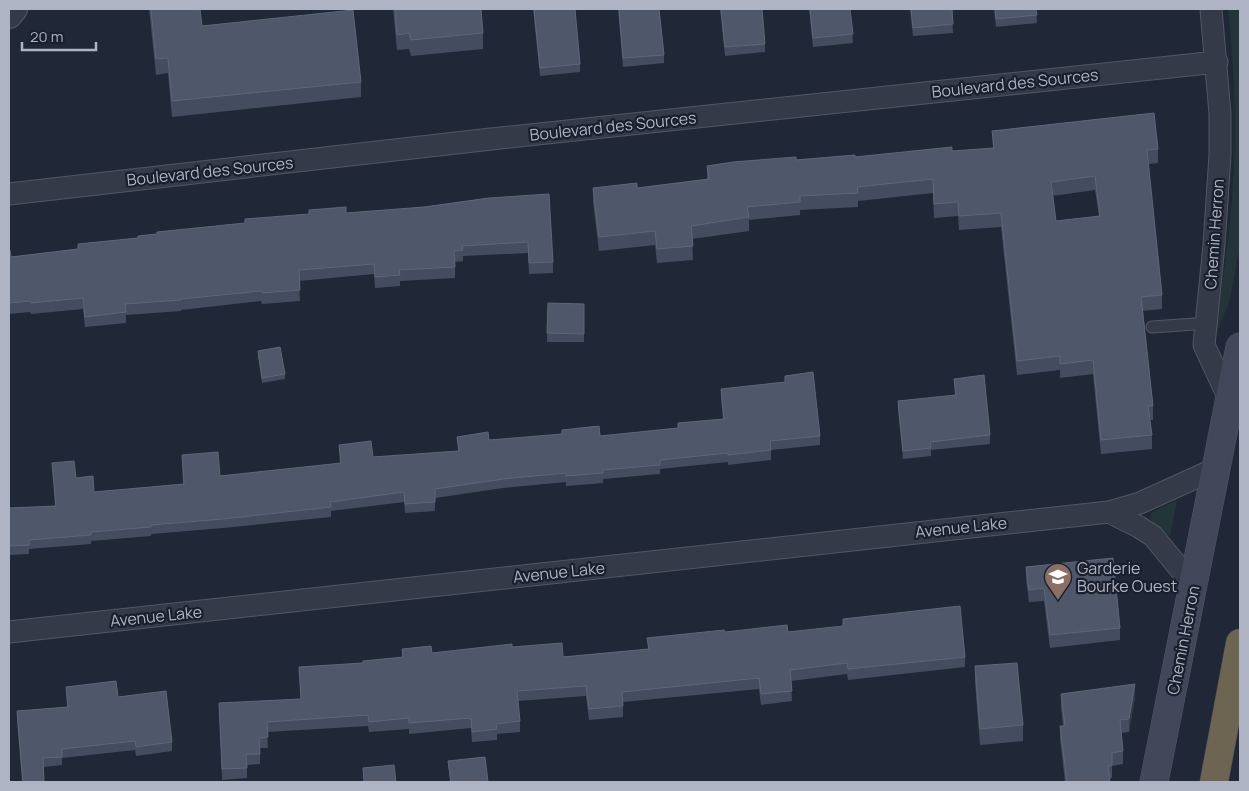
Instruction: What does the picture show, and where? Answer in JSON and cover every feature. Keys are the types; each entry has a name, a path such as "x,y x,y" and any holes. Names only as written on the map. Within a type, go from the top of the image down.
{"highway":[{"path":"1214,782 1240,643"}],"main road":[{"name":"Chemin Herron","path":"1154,782 1240,347"}],"street":[{"path":"9,14 14,9"},
{"name":"Chemin Herron","path":"1211,9 1217,62 1220,155 1214,245 1204,345 1230,401"},
{"name":"Boulevard des Sources","path":"9,194 501,138 1217,62"},
{"name":"Avenue Lake","path":"9,632 1109,512 1140,503 1217,468"},
{"path":"1109,512 1153,536 1194,586"}],"lane":[{"path":"1152,327 1206,324"}],"shaded area":[{"path":"1228,9 1240,9 1240,247 1229,303 1215,336 1229,229 1234,165 1234,87"},
{"path":"1177,500 1170,536 1150,519 1151,513"}],"building":[{"path":"151,9 200,9 202,26 353,10 361,82 172,101 168,58 156,59"},
{"path":"395,9 481,9 483,33 411,40 409,33 397,35"},
{"path":"534,9 575,9 580,64 540,68"},
{"path":"619,9 659,9 664,55 623,58"},
{"path":"721,9 762,9 765,44 725,47"},
{"path":"810,9 850,9 853,34 813,38"},
{"path":"911,9 952,9 953,24 913,28"},
{"path":"995,9 1036,9 1037,15 996,19"},
{"path":"1154,113 1158,149 1147,150 1162,295 1141,297 1153,406 1148,406 1152,435 1101,440 1093,360 1060,364 1060,356 1017,361 1001,213 959,216 958,202 934,204 933,179 857,187 858,193 800,196 800,202 747,207 749,217 691,226 693,246 657,249 655,231 599,237 593,188 637,183 637,188 709,179 707,166 733,162 796,157 796,160 855,155 855,157 952,147 952,151 994,148 992,131","holes":["1095,176 1100,216 1056,221 1051,182"]},
{"path":"549,194 553,262 529,263 528,242 462,246 463,250 454,251 455,267 399,270 400,275 375,277 374,264 299,270 300,290 262,293 261,291 125,304 126,312 85,317 83,298 9,303 9,250 11,257 78,249 78,244 138,238 138,236 157,234 157,232 245,223 245,219 309,214 309,210 346,207 346,213 424,207 489,198"},
{"path":"548,303 584,304 584,334 547,333"},
{"path":"280,347 285,374 262,378 258,351"},
{"path":"813,372 820,436 770,441 771,450 660,460 660,465 603,470 603,473 566,476 566,473 503,479 435,489 435,502 405,504 404,492 330,502 331,507 91,532 91,535 29,540 29,545 9,546 9,508 56,506 52,463 74,461 76,478 93,476 94,492 184,484 182,455 218,452 220,476 341,463 339,445 371,441 373,457 459,451 457,437 488,432 489,440 562,434 562,430 599,426 600,436 678,428 678,423 724,419 721,389 785,382 785,376"},
{"path":"984,375 990,435 930,442 931,448 903,451 898,401 956,395 954,379"},
{"path":"1113,558 1120,628 1050,635 1044,588 1029,590 1026,567"},
{"path":"960,606 965,657 848,669 847,663 790,670 792,691 761,694 759,678 622,692 623,706 589,709 586,686 517,691 520,721 496,724 497,729 472,732 471,718 409,723 409,718 369,722 368,715 267,722 268,737 259,738 260,754 246,754 247,768 222,769 219,703 301,699 299,667 363,663 363,661 403,657 402,649 431,646 432,653 512,644 512,647 562,643 563,657 649,649 647,638 787,625 788,632 843,626 843,619"},
{"path":"1017,663 1023,725 980,729 975,666"},
{"path":"116,681 118,697 166,691 172,742 136,747 135,741 62,749 62,757 43,758 44,782 23,782 17,711 68,707 66,687"},
{"path":"1135,684 1129,719 1120,720 1123,751 1112,753 1112,765 1108,766 1110,782 1067,782 1060,726 1065,726 1061,694"},
{"path":"485,757 488,782 451,782 448,761"},
{"path":"394,765 396,782 364,782 363,768"}],"place":[{"name":"Garderie Bourke Ouest","path":"1058,601"}]}
